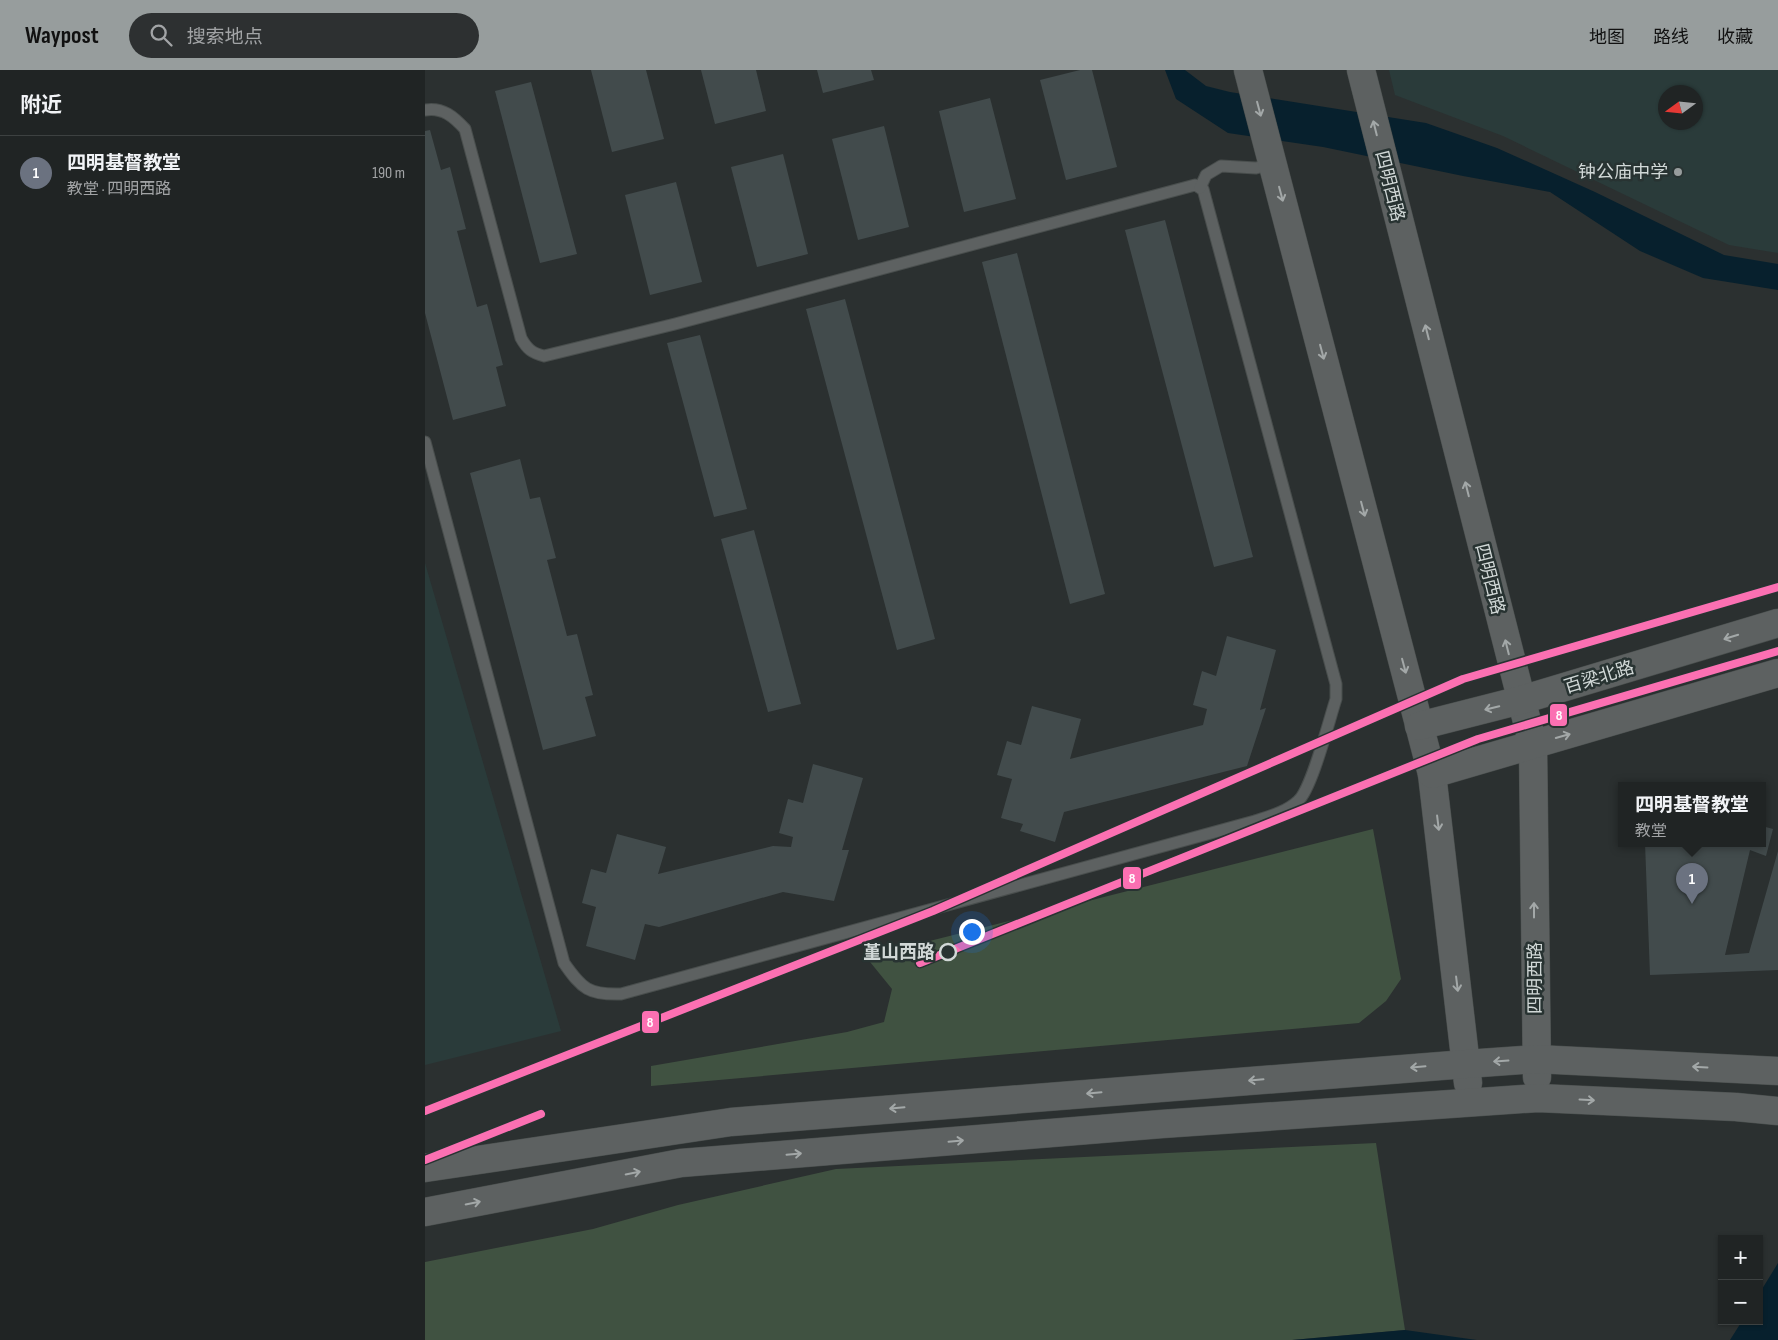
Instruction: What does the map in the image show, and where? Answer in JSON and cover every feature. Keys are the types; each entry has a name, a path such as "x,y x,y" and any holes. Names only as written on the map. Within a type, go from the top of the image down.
{"main road":[{"path":"1248,70 1432,774 1469,1103"},
{"name":"四明西路","path":"1362,75 1533,744 1535,1059 1538,1098"},
{"name":"百梁北路","path":"1419,726 1521,700 1778,623"},
{"path":"1432,774 1778,673"},
{"path":"425,1168 731,1122 1535,1059 1778,1071"},
{"path":"425,1212 681,1164 1162,1124 1538,1098 1736,1107 1778,1111"}],"lane":[{"path":"425,110 442,111 453,116 465,129 521,338 526,348 535,354 544,356 675,324 1195,185 1200,188 1205,199 1336,684 1336,699 1307,785 1299,800 1282,811 1255,821 621,994 598,995 577,981 564,963 425,442"},
{"path":"1200,188 1206,175 1221,166 1256,168 1271,156"}],"shaded area":[{"name":"钟公庙中学","path":"1389,70 1778,70 1778,253 1729,245 1503,136 1395,95"},
{"path":"425,563 561,1031 425,1065"}],"green space":[{"path":"1373,829 1401,979 1386,1001 1359,1023 651,1086 651,1066 847,1032 884,1022 892,989 866,957"},
{"path":"1376,1143 1405,1330 1292,1340 425,1340 425,1262 593,1229 678,1205 836,1169"}],"water":[{"path":"1165,70 1185,70 1206,86 1230,92 1426,123 1497,148 1595,192 1724,255 1778,264 1778,290 1703,278 1640,251 1550,192 1323,147 1228,133 1176,99"},
{"path":"1778,1263 1778,1340 1730,1340 1739,1325 1763,1325 1763,1287"},
{"path":"1405,1330 1477,1340 1292,1340"}],"building":[{"path":"591,70 646,70 664,139 612,152"},
{"path":"701,70 756,70 766,111 715,124"},
{"path":"817,70 871,70 874,80 823,93"},
{"path":"1080,70 1092,70 1117,167 1066,180 1040,80"},
{"path":"531,82 577,254 540,263 495,91"},
{"path":"990,98 1016,199 964,212 939,111"},
{"path":"884,126 909,227 858,240 832,139"},
{"path":"430,130 441,170 450,167 466,229 457,231 477,307 487,304 503,365 496,367 506,406 453,420 425,313 425,131"},
{"path":"783,154 808,254 757,267 731,167"},
{"path":"676,182 702,282 650,295 625,195"},
{"path":"1165,220 1253,557 1214,567 1125,230"},
{"path":"1017,253 1105,594 1070,604 982,262"},
{"path":"845,299 935,639 897,650 806,309"},
{"path":"700,335 747,509 714,517 667,343"},
{"path":"520,459 530,499 540,497 556,558 547,560 567,636 577,634 593,695 585,697 596,736 543,750 470,473"},
{"path":"754,530 801,704 768,712 721,539"},
{"path":"1227,636 1276,650 1260,710 1266,708 1247,766 1064,812 1055,842 1020,831 1023,824 1001,818 1012,779 997,775 1007,741 1021,745 1032,706 1081,719 1070,759 1203,725 1207,709 1193,705 1202,671 1216,676"},
{"path":"813,764 863,778 842,850 849,850 834,901 783,892 659,927 645,924 635,960 586,946 596,907 582,903 591,869 606,873 617,834 666,847 658,874 773,846 791,847 793,837 779,833 788,799 803,803"},
{"path":"1766,827 1773,829 1766,856 1750,850 1725,955 1749,953 1778,851 1778,970 1650,975 1645,847 1766,847"}],"transit line":[{"name":"8","path":"425,1111 933,911 1463,679 1778,587"},
{"name":"8","path":"920,963 1478,739 1778,651"},
{"name":"8","path":"425,1160 541,1114"}],"place":[{"name":"钟公庙中学","path":"1678,172"},
{"name":"四明基督教堂","path":"1692,904"},
{"name":"堇山西路","path":"948,952"}]}
